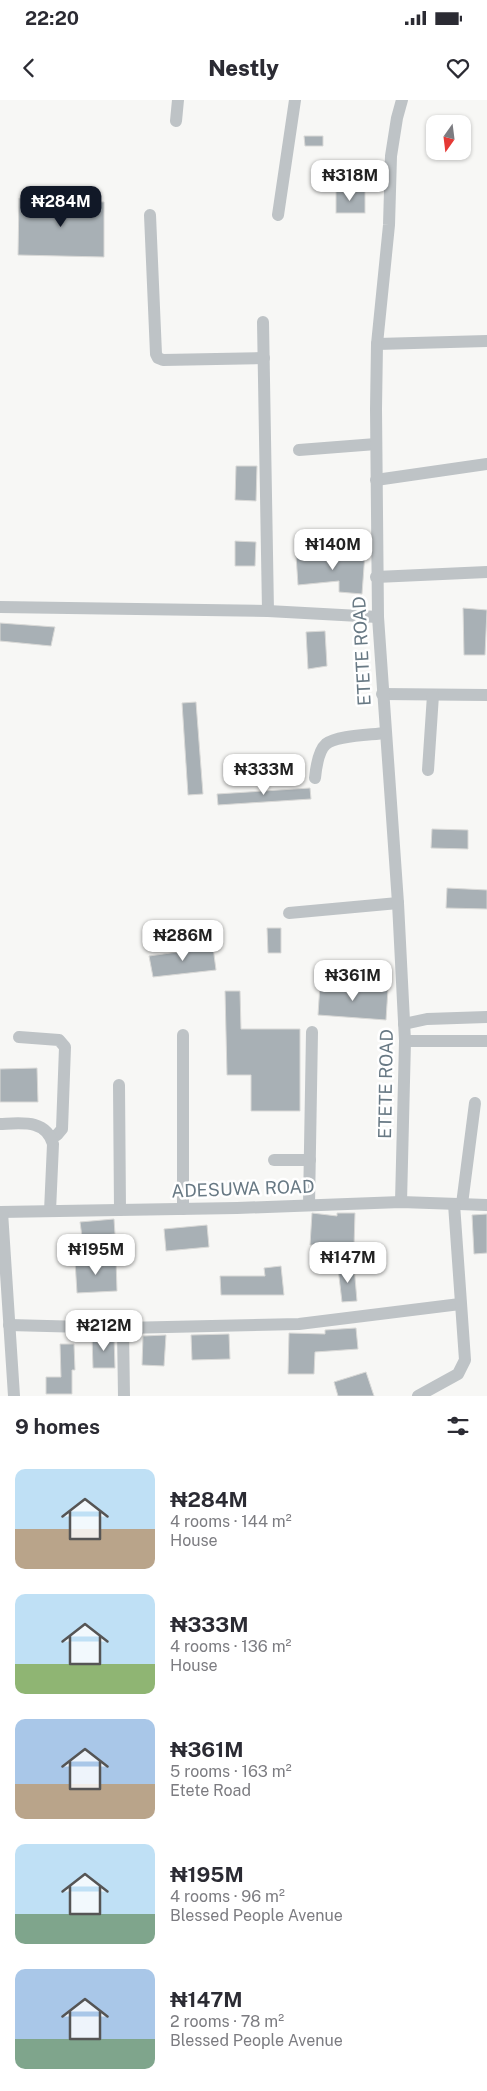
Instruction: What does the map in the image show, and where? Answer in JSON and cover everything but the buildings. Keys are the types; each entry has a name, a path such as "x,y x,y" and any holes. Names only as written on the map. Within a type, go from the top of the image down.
{"street":[{"path":"176,121 178,100"},
{"path":"278,215 295,100"},
{"name":"ETETE ROAD","path":"401,1202 405,1041 398,902 382,694 376,577 376,444 377,344 388,225 391,156 402,100"},
{"path":"150,215 156,354 158,358 163,360 264,358"},
{"path":"263,322 268,611"},
{"path":"377,344 487,341"},
{"path":"299,450 376,444"},
{"path":"376,480 487,464"},
{"path":"376,577 487,572"},
{"path":"0,607 268,611 378,617"},
{"path":"382,694 487,695"},
{"path":"428,770 433,694"},
{"path":"315,778 325,745 338,739 385,733"},
{"path":"288,913 398,902"},
{"path":"404,1024 427,1019 487,1017"},
{"path":"309,1205 312,1032"},
{"path":"182,1035 183,1209"},
{"path":"19,1037 59,1040 65,1047 62,1129 57,1135 51,1137"},
{"path":"405,1041 487,1041"},
{"path":"119,1085 120,1210"},
{"path":"418,1396 458,1374 465,1360 460,1304 458,1204 475,1102"},
{"path":"0,1124 37,1124 47,1130 53,1144 50,1211"},
{"path":"274,1160 310,1160"},
{"name":"ADESUWA ROAD","path":"1,1212 183,1209 401,1202 487,1205"},
{"path":"1,1212 14,1396"},
{"path":"9,1324 123,1328 299,1324 460,1304"},
{"path":"123,1328 124,1396"}]}
